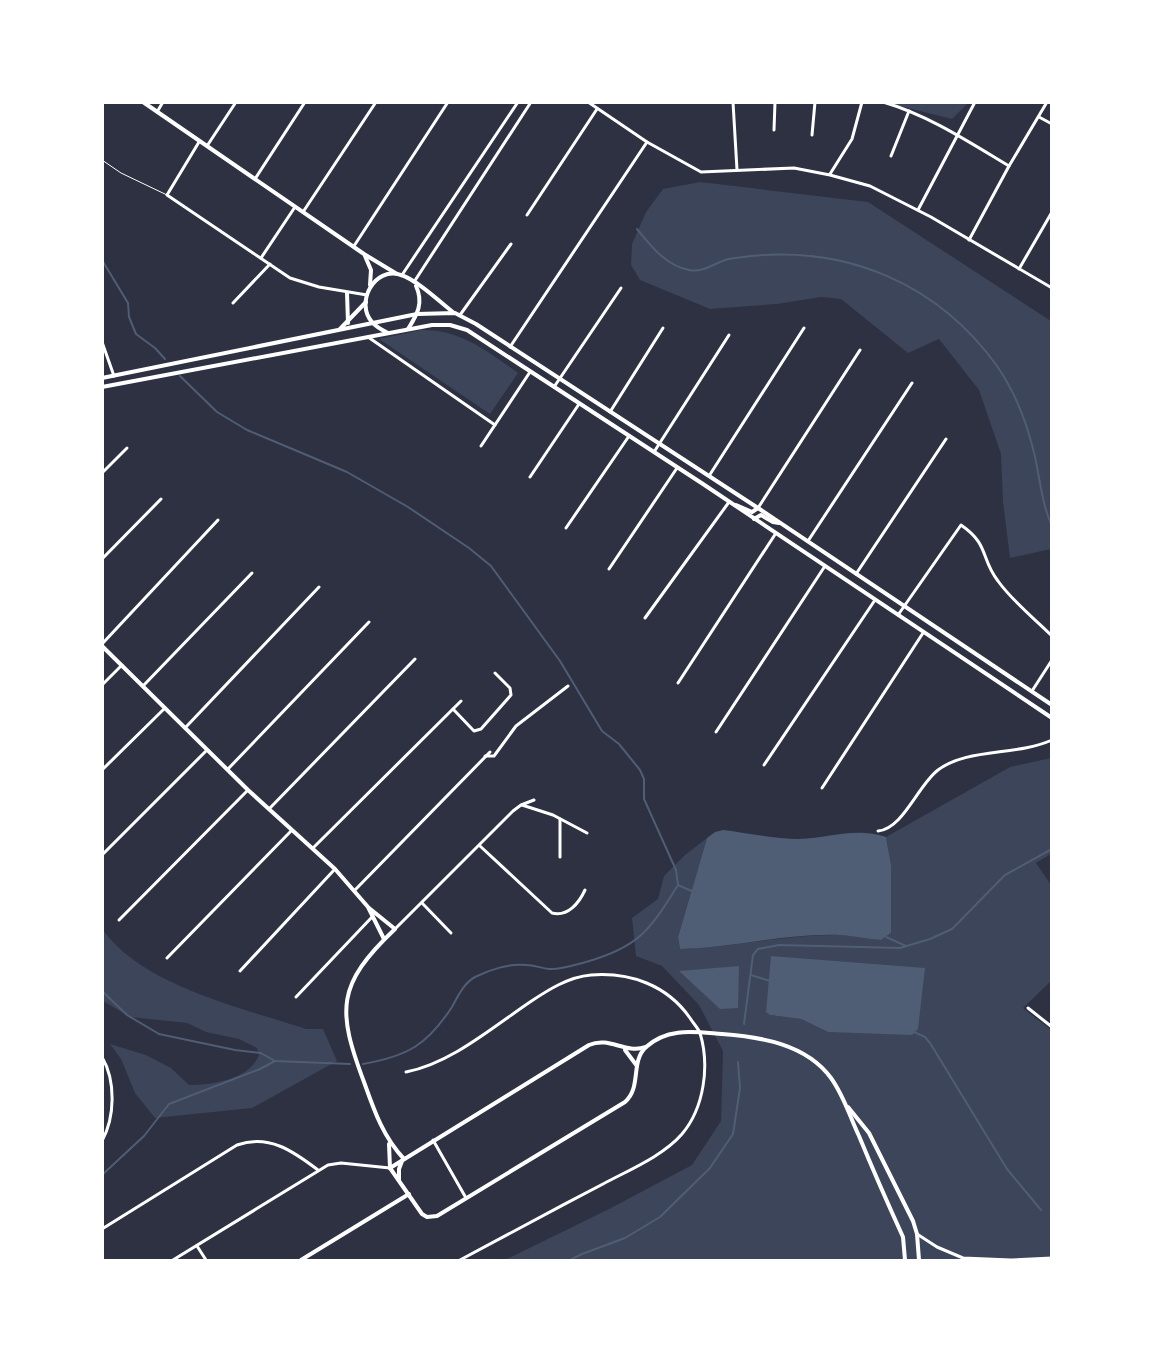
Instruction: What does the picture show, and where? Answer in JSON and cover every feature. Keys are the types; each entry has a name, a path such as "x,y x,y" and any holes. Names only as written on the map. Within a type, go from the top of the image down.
{"street":[{"path":"142,102 364,254 415,283 455,313 758,508 1052,705"},
{"path":"157,112 164,102"},
{"path":"206,146 236,102"},
{"path":"255,179 305,102"},
{"path":"303,212 376,102"},
{"path":"354,246 448,102"},
{"path":"370,287 382,276 399,274 518,102"},
{"path":"408,329 417,314 420,302 415,283 531,102"},
{"path":"733,102 737,170"},
{"path":"774,102 774,130"},
{"path":"812,136 815,102"},
{"path":"830,174 852,139 862,102"},
{"path":"883,102 909,111 956,135 1009,166"},
{"path":"918,210 975,102"},
{"path":"969,240 1009,166 1047,102"},
{"path":"588,103 647,142 701,172 794,168 830,174 870,186 918,210 1052,288"},
{"path":"527,215 597,109"},
{"path":"892,156 909,111"},
{"path":"1039,117 1052,124"},
{"path":"199,142 167,195 270,264 306,284 347,293 367,295"},
{"path":"510,348 647,142"},
{"path":"261,258 295,207"},
{"path":"1020,270 1052,212"},
{"path":"460,315 511,244"},
{"path":"364,254 371,270 366,309 372,322 388,333"},
{"path":"233,303 270,264"},
{"path":"553,387 621,288"},
{"path":"347,293 348,323"},
{"path":"340,330 366,302"},
{"path":"102,378 372,322 434,312 455,313"},
{"path":"102,387 408,329 440,325 467,330 754,518 1052,718"},
{"path":"609,412 663,328"},
{"path":"709,476 804,328"},
{"path":"654,452 729,335"},
{"path":"368,337 495,425"},
{"path":"102,342 114,376"},
{"path":"734,505 752,512 758,508 860,350"},
{"path":"481,446 530,372"},
{"path":"807,542 912,383"},
{"path":"530,477 579,404"},
{"path":"566,528 628,436"},
{"path":"856,575 946,439"},
{"path":"102,473 127,448"},
{"path":"609,569 677,468"},
{"path":"102,559 161,499"},
{"path":"645,618 729,502"},
{"path":"754,518 761,515 772,522 778,522"},
{"path":"218,520 102,645 248,790 313,848 355,890 368,907 384,939"},
{"path":"898,615 961,525 981,543 992,572 1008,594 1052,636"},
{"path":"678,683 776,533"},
{"path":"716,732 825,566"},
{"path":"143,686 252,573"},
{"path":"185,728 319,587"},
{"path":"764,765 875,600"},
{"path":"228,769 369,622"},
{"path":"822,788 923,633"},
{"path":"270,808 415,659"},
{"path":"1032,691 1052,660"},
{"path":"102,685 122,665"},
{"path":"452,710 474,730 481,729 511,695 510,688 495,672"},
{"path":"485,756 494,756 516,726 568,686"},
{"path":"313,848 461,701"},
{"path":"102,770 165,708"},
{"path":"878,831 887,829 896,822 921,787 939,769 974,756 1024,750 1052,740"},
{"path":"102,855 207,750"},
{"path":"355,890 490,752"},
{"path":"119,920 248,790"},
{"path":"404,1159 389,1144 371,1104 351,1049 346,1021 348,998 357,972 384,939 521,805 534,800"},
{"path":"521,805 560,819 587,833"},
{"path":"560,819 560,857"},
{"path":"167,958 292,830"},
{"path":"480,846 552,913 565,913 578,903 585,890"},
{"path":"240,971 335,870"},
{"path":"422,903 451,933"},
{"path":"368,907 395,929"},
{"path":"296,998 376,913"},
{"path":"406,1072 423,1069 449,1056 549,990 570,980 588,975 625,975 644,980 662,991 686,1013 700,1032 704,1076 702,1095 690,1123 673,1143 618,1176 460,1260"},
{"path":"1028,1008 1052,1027"},
{"path":"173,1260 328,1165 341,1163 390,1168 589,1045 607,1042 625,1049 646,1048 676,1032 700,1032 772,1040 796,1050 830,1077 845,1104 903,1237 905,1260"},
{"path":"389,1144 390,1168 420,1212 427,1217 438,1216 625,1102 636,1086 637,1066 646,1048"},
{"path":"625,1049 637,1066"},
{"path":"102,1057 111,1087 110,1126 105,1132 102,1141"},
{"path":"845,1104 869,1133 913,1221 917,1234 919,1260"},
{"path":"433,1140 466,1198"},
{"path":"103,1228 244,1142 259,1141 281,1146 318,1170"},
{"path":"399,1180 398,1169 404,1159"},
{"path":"301,1260 409,1194"},
{"path":"917,1234 947,1252 963,1258 1011,1260 1052,1258"},
{"path":"197,1246 206,1260"},
{"path":"972,1260 979,1258"}],"lane":[{"path":"102,160 121,173 167,195"}],"shaded area":[{"path":"888,103 968,103 952,119"},
{"path":"700,182 868,202 1051,321 1051,549 1010,558 1003,502 1001,454 979,390 939,339 908,353 841,299 821,297 777,304 710,309 640,280 631,265 632,244 646,212 663,189"},
{"path":"421,330 448,333 461,337 484,349 518,373 490,414 379,339"},
{"path":"1051,758 1051,854 1036,863 1051,885 1051,981 1023,1008 1051,1030 1051,1260 505,1260 609,1209 692,1165 721,1121 723,1051 699,1005 662,966 636,956 632,918 658,899 664,876 685,855 707,838 678,937 680,949 819,935 844,935 881,940 891,933 891,865 886,837 1010,767","holes":["925,968 828,1032 801,1019 770,1015"]},
{"path":"723,830 790,839 853,833 875,834 886,837 891,865 891,933 881,940 840,935 820,935 680,949 678,937 707,838 715,832"},
{"path":"103,930 121,949 143,966 196,993 306,1029 323,1029 337,1061 252,1108 155,1118 135,1093 121,1059 110,1044 146,1055 171,1068 189,1085 219,1082 239,1075 254,1063 259,1055 257,1048 239,1039 206,1032 187,1023 130,1017 103,1001"},
{"path":"771,956 925,968 918,1029 912,1035 828,1032 801,1019 770,1015 766,1012"},
{"path":"739,966 738,1008 720,1009 679,971"}],"waterway":[{"path":"637,229 666,260 681,268 694,271 728,259 751,256 787,255 823,258 857,265 889,277 920,293 948,313 974,338 997,366 1015,398 1025,421 1032,445 1044,501 1052,526"},
{"path":"102,260 128,303 129,317 136,334 155,348 165,359"},
{"path":"180,376 217,412 247,430 347,472 408,507 469,548 491,566 560,661 602,731 619,744 640,770 644,779 644,799 676,870 678,885 651,925 631,943 604,956 563,968 549,969 529,965 513,965 481,974 464,986 443,1020 425,1040 415,1047 392,1057 363,1064"},
{"path":"744,1024 753,955 758,949 779,945 900,948 930,939 952,929 1005,875 1052,849"},
{"path":"678,885 694,892"},
{"path":"886,937 906,946"},
{"path":"751,975 770,981"},
{"path":"102,991 127,1015 159,1034 235,1050 261,1053 275,1061 350,1064"},
{"path":"914,1032 925,1037 930,1043 1007,1169 1041,1210"},
{"path":"102,1175 144,1136 169,1104 260,1069 275,1061"},
{"path":"570,1260 625,1238 660,1217 710,1168 733,1134 740,1088 738,1062"}]}
